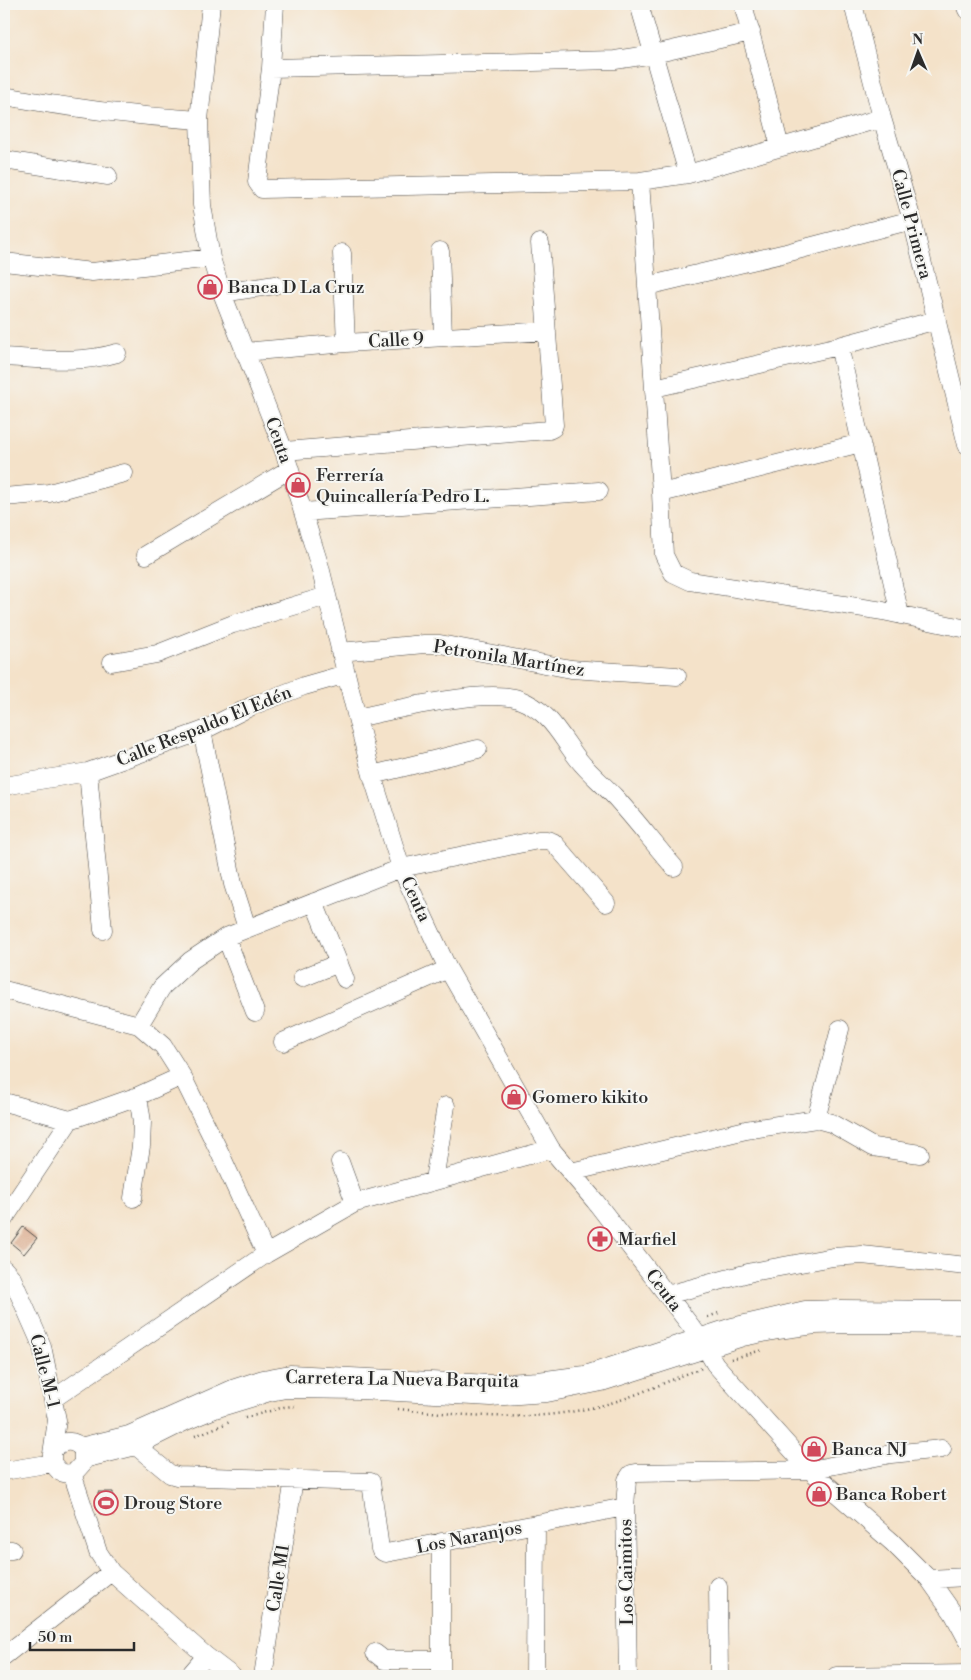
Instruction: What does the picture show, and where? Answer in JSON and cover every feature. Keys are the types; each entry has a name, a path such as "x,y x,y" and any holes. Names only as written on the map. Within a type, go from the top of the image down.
{"street":[{"name":"Ceuta","path":"211,4 199,120 202,205 211,258 222,294 290,469 328,596 340,652 372,775 401,868 448,969 551,1149 596,1201 703,1344 810,1470 878,1529 928,1579 953,1613 967,1638"},
{"path":"275,4 271,68 257,182 262,188 270,190 640,181 688,174 882,118"},
{"path":"640,4 688,174"},
{"path":"743,4 780,148"},
{"name":"Calle Primera","path":"853,4 882,118 912,220 967,445"},
{"path":"965,4 967,10"},
{"path":"271,68 615,60 654,54 750,32"},
{"path":"4,96 53,105 151,117 199,120"},
{"path":"4,160 108,176"},
{"path":"640,181 664,556 674,573 690,582 900,615 967,630"},
{"path":"647,286 786,253 912,220"},
{"path":"284,451 549,430 553,428 540,243"},
{"path":"440,251 443,338"},
{"path":"342,253 346,343"},
{"path":"4,262 92,272 211,258"},
{"path":"222,294 276,285"},
{"path":"654,388 840,346 937,320"},
{"name":"Calle 9","path":"244,352 346,343 547,331"},
{"path":"840,346 900,615"},
{"path":"4,357 81,360 97,359 117,353"},
{"path":"661,493 861,443"},
{"path":"146,555 290,469"},
{"path":"4,497 48,493 124,473"},
{"path":"303,512 599,491"},
{"path":"112,662 157,654 233,624 328,596"},
{"name":"Petronila Martínez","path":"340,652 440,644 571,669 678,676"},
{"name":"Calle Respaldo El Edén","path":"4,786 88,772 202,731 252,706 304,686 346,674"},
{"path":"357,718 400,709 479,697 500,696 516,699 531,705 546,715 560,732 578,760 615,797 674,867"},
{"path":"202,731 233,884 247,928"},
{"path":"372,775 478,749"},
{"path":"88,772 103,930"},
{"path":"139,1025 162,987 190,961 226,937 401,868 538,840 547,840 553,842 606,903"},
{"path":"314,902 346,979"},
{"path":"226,937 255,1012"},
{"path":"302,978 338,962"},
{"path":"283,1042 448,969"},
{"path":"4,990 139,1025 163,1046 182,1076 266,1254"},
{"path":"816,1119 840,1029"},
{"path":"4,1102 70,1120 138,1096 182,1076"},
{"path":"133,1198 141,1146 142,1122 138,1096"},
{"path":"434,1180 446,1106"},
{"path":"571,1172 746,1130 816,1119 831,1123 873,1147 920,1154"},
{"path":"4,1219 70,1120"},
{"path":"53,1400 266,1254 355,1203 551,1149"},
{"path":"340,1162 355,1203"},
{"path":"667,1295 752,1272 833,1257 862,1254 967,1266"},
{"name":"Calle M-1","path":"7,1276 42,1346 57,1420 53,1456"},
{"name":"Carretera La Nueva Barquita","path":"81,1450 136,1446 215,1409 286,1389 360,1390 491,1396 547,1394 602,1382 703,1344 732,1327 806,1310 841,1308 967,1310"},
{"name":"Carretera La Nueva Barquita","path":"81,1450 129,1435 235,1388 263,1379 290,1374 491,1384 538,1381 585,1375 703,1344 815,1325 967,1325"},
{"name":"Calle M-1","path":"57,1420 81,1450"},
{"path":"4,1471 53,1456 60,1443 64,1442 81,1450 81,1467 72,1473 60,1472 53,1456"},
{"path":"136,1446 170,1474 177,1476 294,1479"},
{"path":"810,1470 891,1454 942,1449"},
{"name":"Los Caimitos","path":"628,1676 625,1507 627,1480 631,1474 636,1472 810,1470"},
{"path":"72,1473 98,1552 111,1572 206,1656 232,1676"},
{"name":"Los Naranjos","path":"294,1479 371,1482 380,1548 382,1552 386,1553 625,1507"},
{"name":"Calle M1","path":"263,1676 294,1479"},
{"path":"535,1676 536,1524"},
{"path":"375,1653 384,1660 441,1668 441,1542"},
{"path":"4,1656 111,1572"},
{"path":"928,1579 967,1577"},
{"path":"718,1586 719,1676"},
{"path":"188,1676 206,1656"},
{"path":"836,1676 967,1674"}],"path":[{"path":"722,1313 703,1344 766,1349"}],"building":[{"path":"23,1227 37,1238 24,1254 11,1243"},
{"name":"Droug Store","path":"98,1492 113,1492 114,1513 100,1514"}],"place":[{"name":"Banca D La Cruz","path":"210,287"},
{"name":"Ferrería Quincallería Pedro L.","path":"298,485"},
{"name":"Gomero kikito","path":"514,1097"},
{"name":"Marfiel","path":"600,1239"},
{"name":"Banca NJ","path":"814,1449"},
{"name":"Banca Robert","path":"819,1494"},
{"name":"Droug Store","path":"106,1503"}]}
